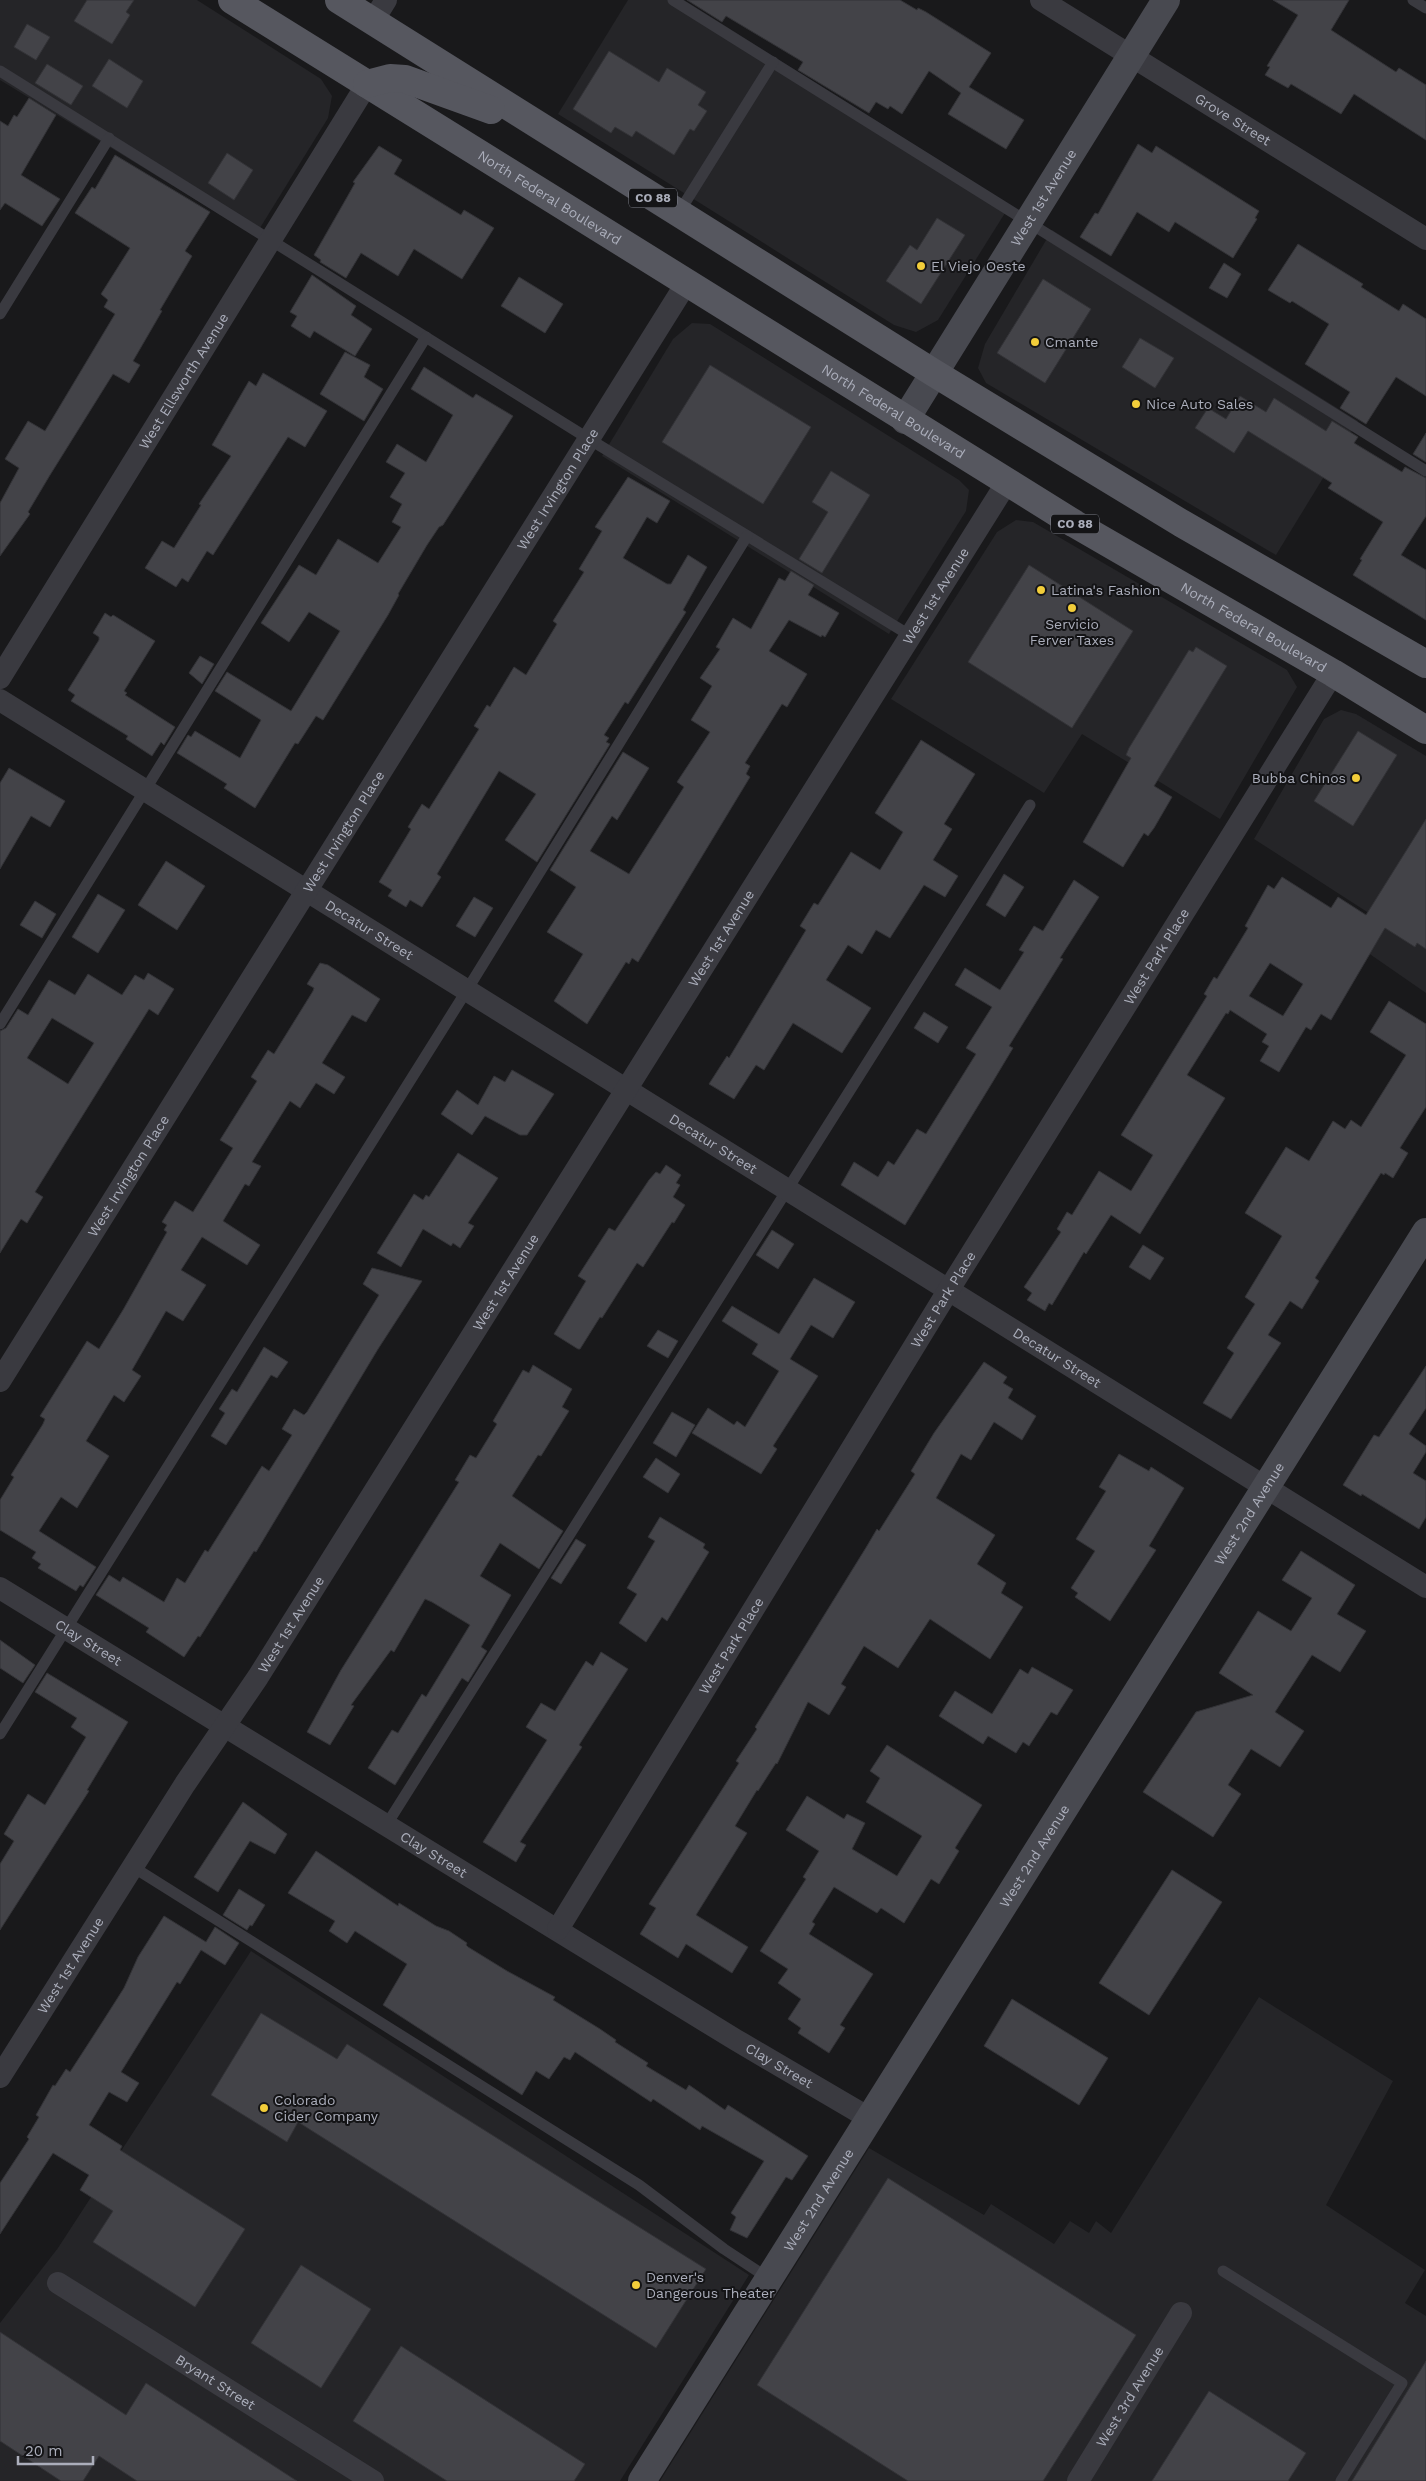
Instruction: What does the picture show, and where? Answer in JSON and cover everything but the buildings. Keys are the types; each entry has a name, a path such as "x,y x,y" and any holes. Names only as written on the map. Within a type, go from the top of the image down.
{"main road":[{"name":"CO 88","path":"232,0 367,84"},
{"name":"CO 88","path":"339,0 379,11 552,134 678,214 1181,523 1426,664"},
{"path":"367,84 390,78 405,79 552,134"},
{"name":"North Federal Boulevard","path":"367,84 1007,482 1153,570 1333,673 1426,730"}],"street":[{"name":"Grove Street","path":"1041,0 1426,239"},
{"name":"West 1st Avenue","path":"906,420 1166,0"},
{"name":"West Ellsworth Avenue","path":"0,678 367,84"},
{"name":"West Irvington Place","path":"0,1381 687,282"},
{"name":"West 1st Avenue","path":"0,2077 224,1725 258,1677 1007,482"},
{"name":"West Park Place","path":"558,1929 948,1291 1333,673"},
{"name":"Decatur Street","path":"0,700 1426,1587"},
{"name":"West 2nd Avenue","path":"642,2481 1426,1232"},
{"name":"Clay Street","path":"0,1588 736,2040 869,2118"},
{"name":"Bryant Street","path":"58,2283 373,2481"},
{"name":"West 3rd Avenue","path":"1078,2481 1181,2313"}],"lane":[{"path":"673,0 1426,471"},
{"path":"1413,0 1426,8"},
{"path":"678,214 773,62"},
{"path":"0,71 589,439 911,636"},
{"path":"0,314 109,138"},
{"path":"0,1024 426,337"},
{"path":"0,1734 467,990 747,536"},
{"path":"387,1824 1030,805"},
{"path":"133,1867 638,2185 724,2249 768,2278"},
{"path":"1223,2271 1402,2383 1341,2481"}],"shaded area":[{"path":"0,0 197,0 321,79 332,96 328,118 255,236 0,80"},
{"path":"628,0 684,0 1010,205 938,320 916,332 894,325 558,114"},
{"path":"1052,230 1358,421 1276,555 986,383 978,368 985,344"},
{"path":"692,323 710,324 959,480 969,490 966,511 889,634 602,456 673,339"},
{"path":"1016,520 1033,522 1287,670 1297,687 1220,819 1082,734 1044,793 891,699 997,532"},
{"path":"1341,710 1356,714 1426,756 1426,993 1361,948 1378,919 1254,839 1324,719"},
{"path":"251,1951 749,2275 620,2481 0,2481 0,2323 58,2248"},
{"path":"1259,1997 1393,2081 1326,2205 1425,2270 1405,2303 1426,2316 1426,2481 660,2481 869,2148 984,2215 991,2204 1054,2244 1070,2221 1089,2233 1096,2221 1111,2233"}],"place":[{"name":"El Viejo Oeste","path":"921,266"},
{"name":"Cmante","path":"1035,342"},
{"name":"Nice Auto Sales","path":"1136,404"},
{"name":"Latina's Fashion","path":"1041,590"},
{"name":"Servicio Ferver Taxes","path":"1072,608"},
{"name":"Bubba Chinos","path":"1356,778"},
{"name":"Colorado Cider Company","path":"264,2108"},
{"name":"Denver's Dangerous Theater","path":"636,2285"}]}
